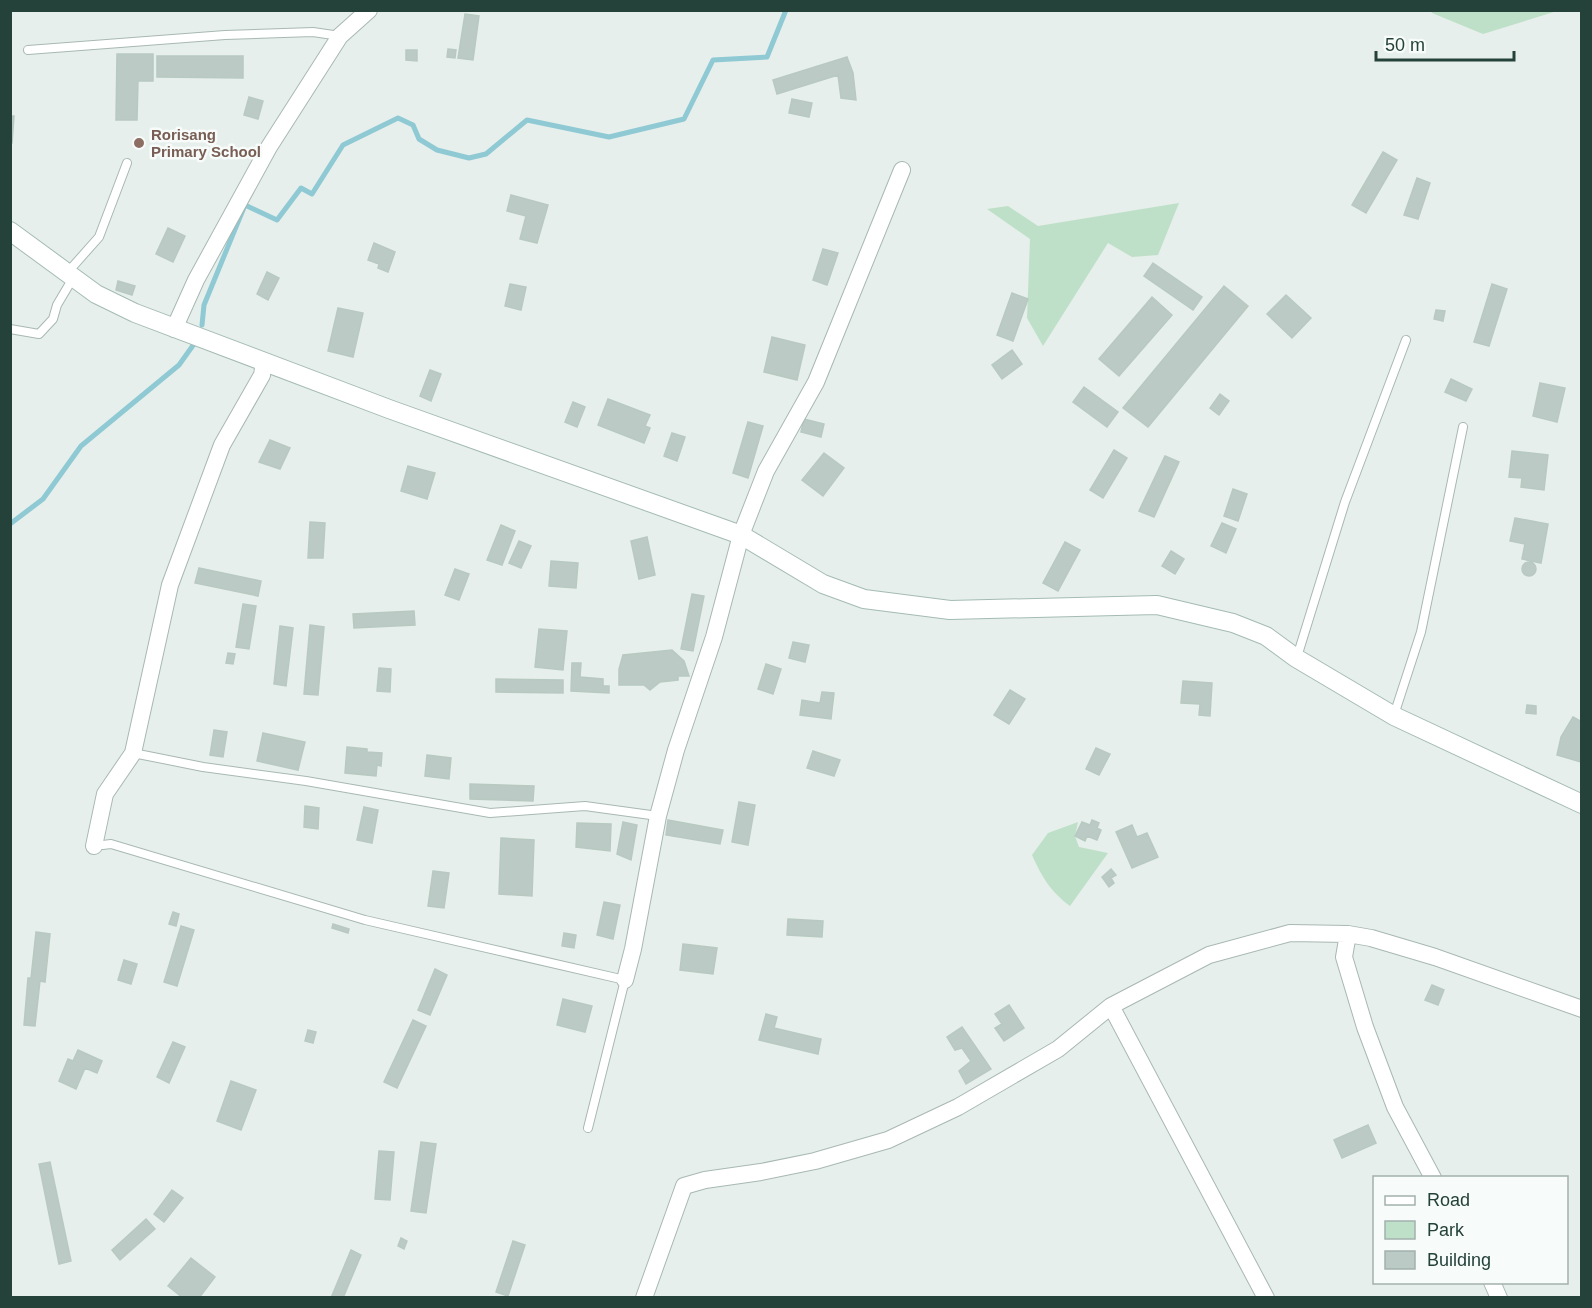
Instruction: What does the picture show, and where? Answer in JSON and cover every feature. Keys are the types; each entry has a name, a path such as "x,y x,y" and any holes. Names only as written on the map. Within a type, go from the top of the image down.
{"street":[{"path":"174,329 196,280 269,147 340,36 369,10"},
{"path":"625,980 658,816 676,750 714,637 741,535 766,471 816,382 902,170"},
{"path":"10,231 106,299 135,313 741,535 824,584 864,599 950,610 1157,605 1233,622 1266,636 1296,658 1394,716 1581,804"},
{"path":"94,846 105,794 133,753 170,585 222,445 262,375 264,362"},
{"path":"644,1298 684,1186 705,1180 804,1163 888,1140 958,1107 1058,1049 1111,1006 1209,956 1246,944 1290,933 1348,934 1371,938 1435,957 1581,1009"},
{"path":"1348,934 1344,957 1365,1027 1395,1107 1432,1176"},
{"path":"1111,1006 1266,1298"},
{"path":"1493,1284 1499,1298"}],"lane":[{"path":"28,50 225,35 313,32 340,36"},
{"path":"10,329 39,334 53,319 71,275 99,237 126,162"},
{"path":"1296,658 1345,502 1406,340"},
{"path":"1394,716 1421,632 1464,428"},
{"path":"133,753 203,767 306,780 490,813 585,806 658,816"},
{"path":"94,846 111,844 365,920 625,980 588,1128"}],"green space":[{"path":"1431,11 1557,11 1483,34"},
{"path":"1179,203 1158,255 1132,257 1108,243 1043,346 1027,318 1030,239 987,209 1008,206 1038,226"},
{"path":"1078,822 1075,836 1079,847 1108,853 1070,906 1047,883 1032,855 1048,833"}],"building":[{"path":"465,14 479,16 473,60 458,58"},
{"path":"448,49 456,50 455,58 447,57"},
{"path":"406,50 417,50 417,61 406,60"},
{"path":"117,54 153,54 153,81 138,81 137,120 116,120"},
{"path":"157,56 243,56 243,78 157,77"},
{"path":"847,57 853,73 856,100 841,98 838,75 777,94 773,80"},
{"path":"249,97 263,101 258,119 244,115"},
{"path":"792,99 812,103 809,117 789,113"},
{"path":"10,116 14,116 12,143 10,143"},
{"path":"1383,152 1397,160 1366,213 1352,205"},
{"path":"1417,178 1430,183 1418,219 1404,215"},
{"path":"511,195 548,205 537,243 520,239 526,216 507,211"},
{"path":"168,228 185,236 173,262 156,254"},
{"path":"374,243 395,252 388,272 378,268 379,264 368,260"},
{"path":"823,249 838,253 827,285 813,280"},
{"path":"1153,263 1202,297 1193,310 1144,276"},
{"path":"267,272 279,278 268,300 257,294"},
{"path":"118,281 135,286 132,295 116,290"},
{"path":"510,284 526,287 521,310 505,306"},
{"path":"1492,284 1507,289 1489,346 1474,342"},
{"path":"1224,286 1248,306 1148,427 1123,408"},
{"path":"1012,293 1028,299 1013,341 997,335"},
{"path":"1286,295 1311,318 1292,338 1267,314"},
{"path":"1152,297 1172,315 1119,376 1099,359"},
{"path":"338,308 363,313 353,357 328,351"},
{"path":"1436,310 1445,311 1443,321 1434,319"},
{"path":"772,337 805,345 797,380 764,372"},
{"path":"1012,350 1022,364 1002,379 992,365"},
{"path":"430,370 441,374 431,401 420,396"},
{"path":"1451,379 1472,389 1466,401 1445,392"},
{"path":"1540,383 1565,388 1557,422 1533,416"},
{"path":"1084,387 1118,412 1107,427 1073,402"},
{"path":"1220,394 1229,401 1219,415 1210,408"},
{"path":"608,399 650,415 645,426 650,428 644,443 598,425"},
{"path":"573,402 585,407 577,427 565,422"},
{"path":"804,419 824,424 821,437 801,432"},
{"path":"748,422 763,426 748,478 733,473"},
{"path":"672,433 685,437 677,461 664,456"},
{"path":"270,440 290,448 280,469 259,462"},
{"path":"1114,450 1127,458 1103,498 1090,490"},
{"path":"1512,451 1548,455 1544,490 1521,487 1522,478 1509,477"},
{"path":"824,453 844,468 823,496 802,480"},
{"path":"1165,456 1179,462 1154,517 1139,511"},
{"path":"408,466 435,473 427,499 401,491"},
{"path":"1233,489 1247,494 1238,521 1224,516"},
{"path":"1515,518 1548,524 1541,563 1522,559 1525,544 1510,541"},
{"path":"310,522 325,523 323,558 308,558"},
{"path":"1222,523 1236,529 1226,553 1211,546"},
{"path":"501,525 515,531 502,565 487,560"},
{"path":"647,537 655,575 639,579 631,541"},
{"path":"519,541 531,546 521,568 509,563"},
{"path":"1065,542 1080,550 1058,591 1043,583"},
{"path":"1171,551 1184,559 1175,574 1162,566"},
{"path":"551,561 578,563 576,588 549,586"},
{"path":"1529,562 1534,564 1536,569 1534,574 1529,576 1524,574 1522,569 1524,564"},
{"path":"199,568 261,581 258,596 195,583"},
{"path":"455,569 469,574 459,600 445,595"},
{"path":"692,594 704,596 693,651 681,649"},
{"path":"243,604 256,606 249,649 236,647"},
{"path":"414,611 415,625 354,628 353,614"},
{"path":"310,625 324,627 318,695 304,694"},
{"path":"280,626 293,628 286,686 274,684"},
{"path":"539,629 567,631 563,670 535,667"},
{"path":"793,642 809,645 805,662 789,658"},
{"path":"672,650 684,661 689,676 678,676 678,680 660,682 650,690 644,685 619,685 619,669 623,655"},
{"path":"228,653 235,654 233,664 226,663"},
{"path":"572,663 581,663 580,677 603,679 603,686 609,686 609,693 571,691"},
{"path":"766,664 781,669 773,694 758,689"},
{"path":"379,668 391,669 390,692 377,691"},
{"path":"496,679 563,680 563,693 496,692"},
{"path":"1183,681 1212,683 1210,716 1199,715 1200,704 1181,703"},
{"path":"1010,690 1025,699 1009,724 994,715"},
{"path":"822,692 834,693 831,719 800,715 802,700 820,703"},
{"path":"1527,705 1536,706 1536,714 1526,713"},
{"path":"1573,717 1582,722 1581,762 1557,755 1561,737"},
{"path":"214,730 227,732 223,757 210,755"},
{"path":"263,733 305,742 298,770 257,761"},
{"path":"347,747 382,753 381,766 377,765 376,776 345,773"},
{"path":"1096,748 1110,754 1099,775 1086,769"},
{"path":"813,751 840,760 834,776 807,768"},
{"path":"427,755 451,758 449,779 425,776"},
{"path":"470,784 534,786 533,801 470,799"},
{"path":"739,802 755,805 748,845 732,842"},
{"path":"305,806 319,808 318,829 304,827"},
{"path":"364,807 378,810 372,843 357,840"},
{"path":"668,820 723,830 720,844 666,835"},
{"path":"1092,820 1099,823 1097,828 1101,830 1097,840 1087,836 1085,841 1075,836 1082,822 1090,825"},
{"path":"623,822 637,825 631,860 617,854"},
{"path":"577,823 611,824 610,851 576,847"},
{"path":"1132,825 1137,837 1147,833 1158,857 1132,868 1116,832"},
{"path":"501,838 534,840 532,896 499,894"},
{"path":"1111,869 1116,875 1111,878 1114,883 1109,887 1102,877"},
{"path":"433,871 449,873 444,908 428,906"},
{"path":"604,902 620,905 613,939 597,935"},
{"path":"173,912 179,914 176,926 169,924"},
{"path":"788,919 823,921 822,937 787,935"},
{"path":"333,924 349,929 348,933 332,928"},
{"path":"181,926 194,930 177,986 164,982"},
{"path":"36,932 50,934 45,982 40,981 35,1026 24,1025 28,978 31,978"},
{"path":"564,933 576,935 574,948 562,946"},
{"path":"683,944 717,948 713,974 680,970"},
{"path":"124,960 137,964 131,984 118,980"},
{"path":"435,969 447,975 430,1015 418,1010"},
{"path":"1432,985 1444,990 1438,1005 1425,1000"},
{"path":"563,999 592,1006 585,1032 557,1025"},
{"path":"1009,1005 1024,1028 1004,1041 995,1028 1002,1024 995,1014"},
{"path":"766,1014 777,1017 774,1028 821,1039 818,1054 759,1040"},
{"path":"413,1020 426,1026 397,1088 384,1082"},
{"path":"962,1027 991,1069 966,1084 959,1071 971,1061 962,1048 955,1050 947,1037"},
{"path":"308,1030 316,1032 313,1043 305,1041"},
{"path":"173,1042 185,1047 169,1083 157,1077"},
{"path":"78,1050 102,1061 97,1073 85,1068 76,1089 59,1081 68,1059 73,1061"},
{"path":"231,1081 256,1090 241,1130 217,1121"},
{"path":"1368,1125 1376,1143 1342,1158 1334,1140"},
{"path":"421,1142 436,1144 426,1213 411,1211"},
{"path":"379,1151 394,1152 390,1200 375,1199"},
{"path":"50,1162 71,1261 59,1264 39,1164"},
{"path":"172,1190 183,1198 164,1222 154,1214"},
{"path":"146,1219 155,1229 120,1260 112,1250"},
{"path":"401,1238 407,1241 404,1249 398,1246"},
{"path":"513,1241 525,1245 508,1296 496,1292"},
{"path":"351,1250 361,1255 343,1298 331,1298"},
{"path":"191,1258 215,1277 199,1298 183,1298 168,1286"}],"waterway":[{"path":"202,325 204,305 245,205 277,220 301,188 312,194 343,145 398,118 413,125 419,139 437,150 469,158 486,154 527,120 609,137 684,119 713,60 767,57 786,10"},
{"path":"10,524 43,499 81,446 179,365 194,344"}],"place":[{"name":"Rorisang Primary School","path":"139,143"}]}
